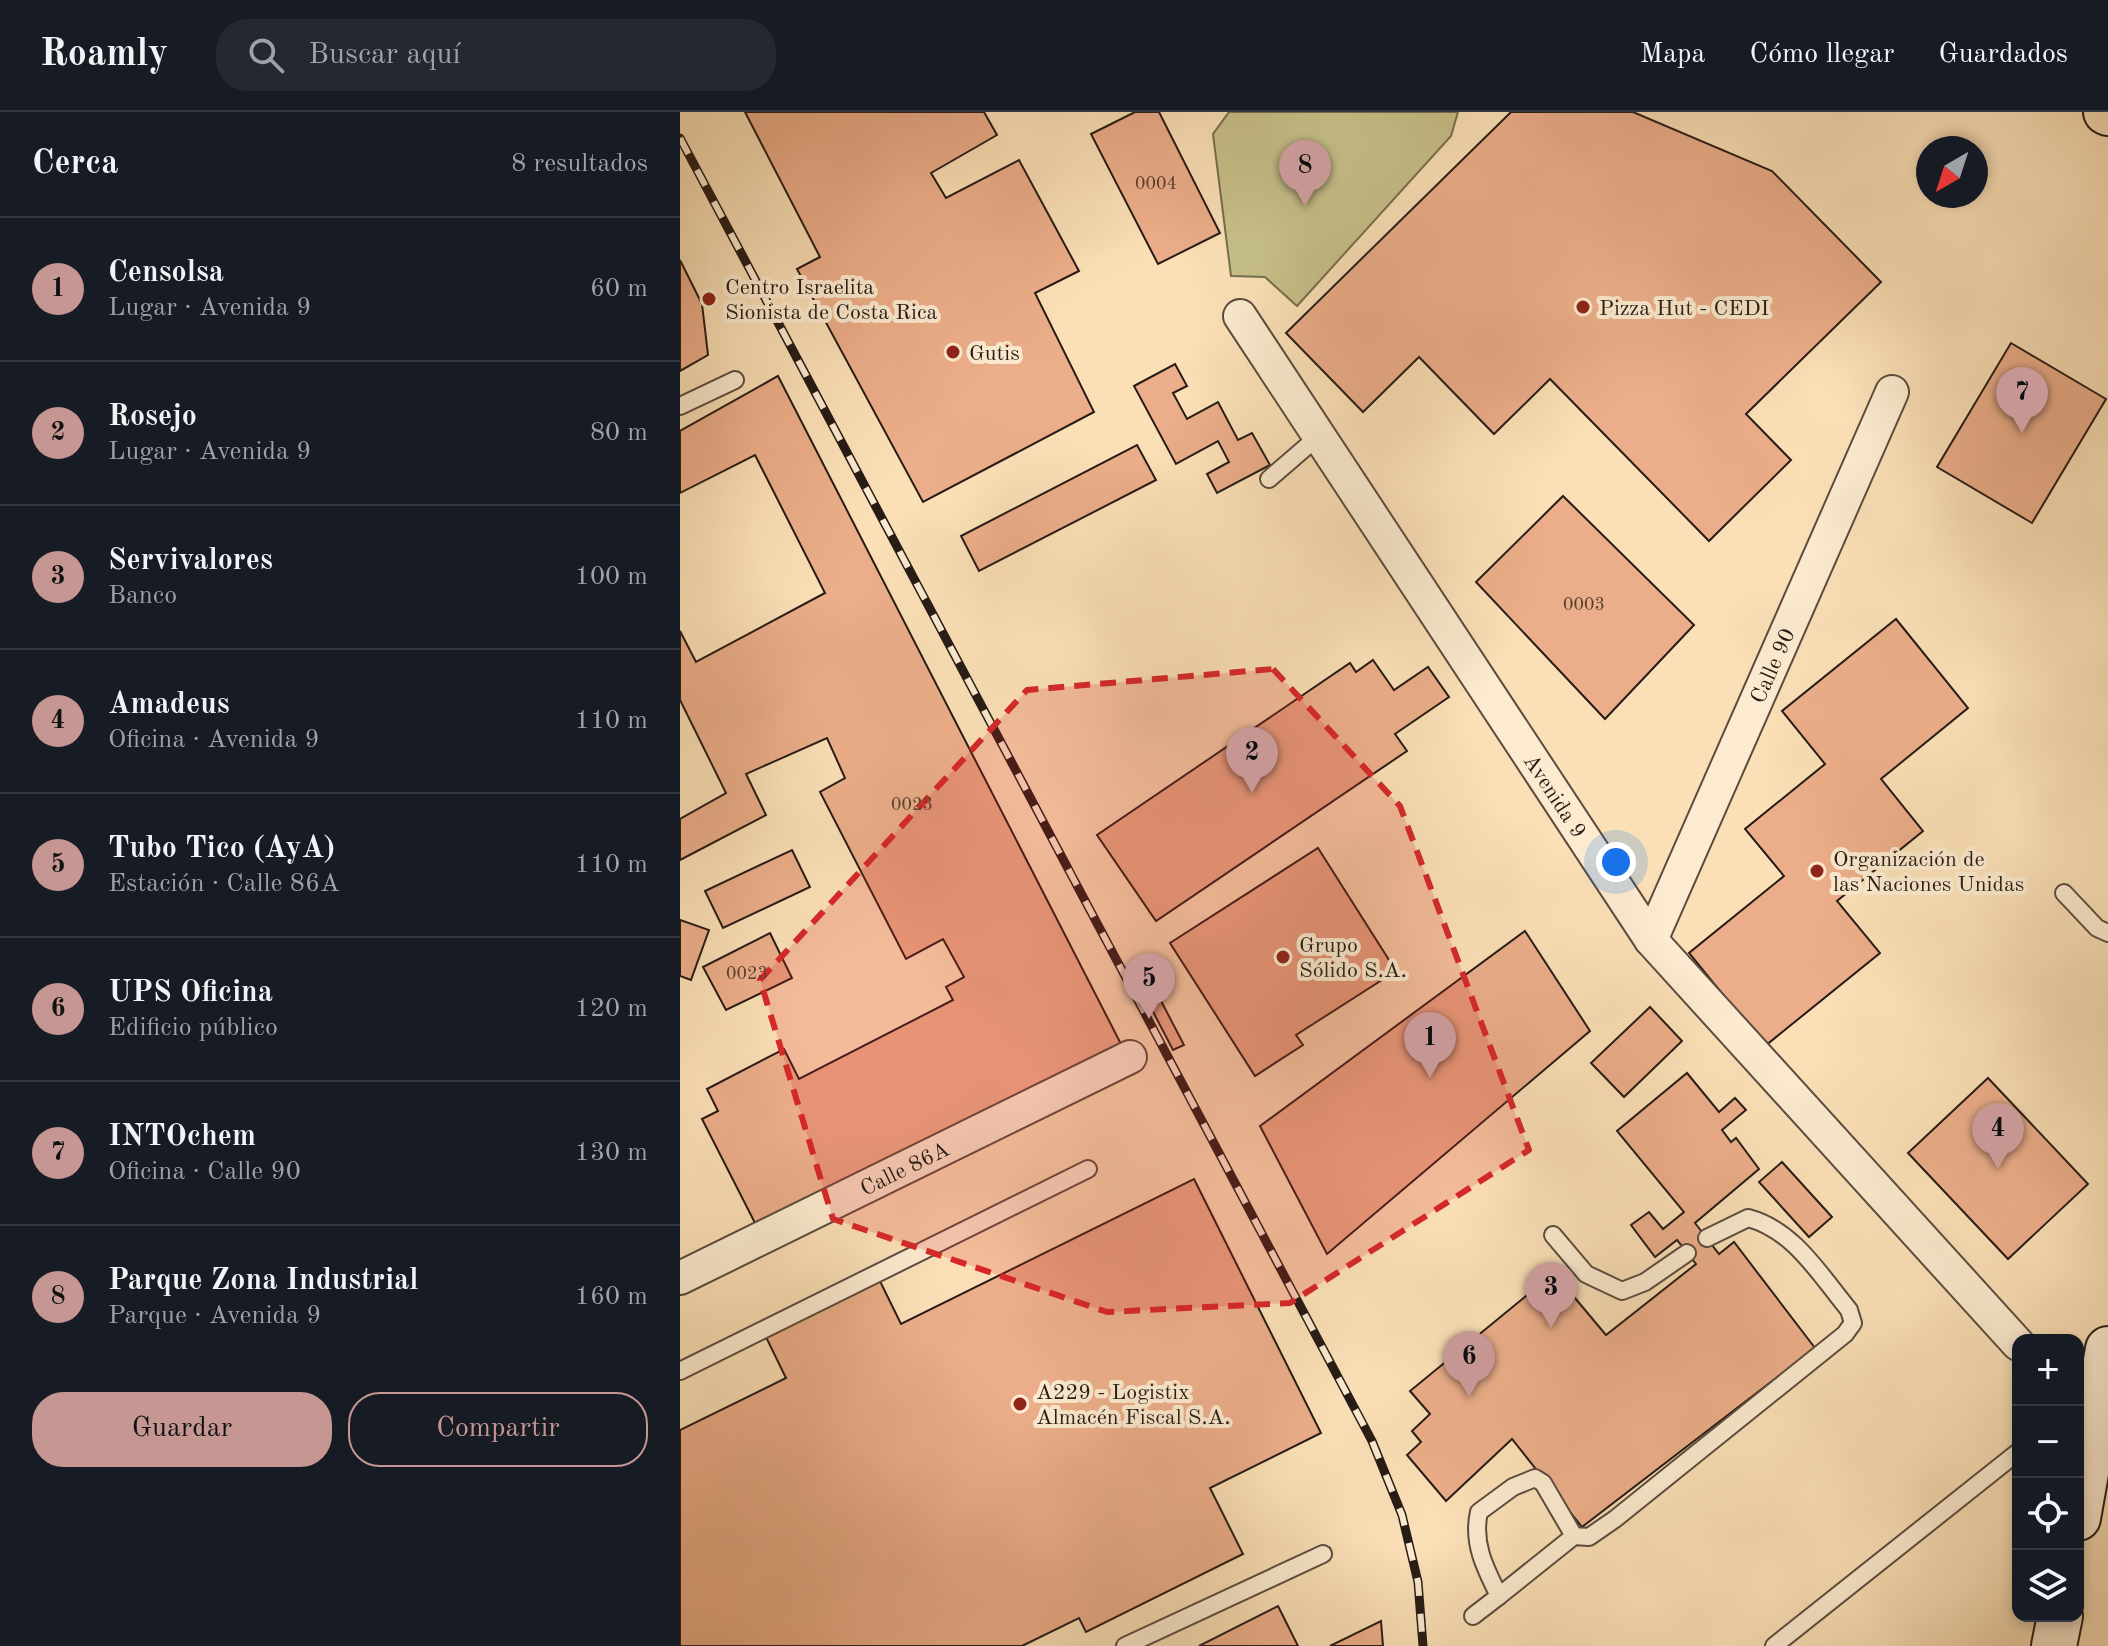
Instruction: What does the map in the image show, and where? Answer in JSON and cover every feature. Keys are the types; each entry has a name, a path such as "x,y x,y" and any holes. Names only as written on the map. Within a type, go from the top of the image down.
{"street":[{"name":"Avenida 9","path":"1240,316 1651,940 2012,1337"},
{"name":"Calle 90","path":"1651,940 1892,392"},
{"name":"Calle 86A","path":"680,1278 1130,1057"},
{"path":"2083,1478 2090,1428 2108,1349"},
{"path":"2054,1646 2059,1622"}],"lane":[{"path":"680,406 735,380"},
{"path":"1269,479 1320,435"},
{"path":"2064,893 2097,928 2108,933"},
{"path":"680,1371 1088,1169"},
{"path":"1473,1616 1574,1536 1589,1537 1615,1519 1845,1334 1853,1323 1849,1310 1788,1237 1764,1222 1748,1218 1707,1238"},
{"path":"1553,1235 1586,1274 1622,1291 1645,1282 1687,1253"},
{"path":"1774,1646 2012,1457"},
{"path":"1499,1596 1485,1568 1476,1527 1479,1512 1535,1478 1543,1483 1574,1536"},
{"path":"1125,1646 1323,1554"}],"highlighted area":[{"path":"1273,669 1400,806 1529,1150 1290,1303 1107,1312 833,1219 760,980 1027,690"}],"shaded area":[{"path":"1229,112 1458,112 1451,136 1297,306 1265,277 1231,276 1213,134"}],"building":[{"name":"Gutis","path":"745,112 984,112 997,135 931,173 946,198 1019,160 1079,271 1035,293 1094,412 923,502 797,269 820,257"},
{"path":"1135,112 1159,112 1220,233 1158,264 1091,134"},
{"name":"Pizza Hut - CEDI","path":"1511,112 1633,112 1772,171 1881,282 1746,414 1791,460 1709,541 1550,379 1494,434 1419,357 1363,412 1286,333"},
{"path":"680,260 702,304 708,355 680,371"},
{"path":"2011,343 2106,399 2032,523 1937,467"},
{"path":"1175,364 1187,386 1173,393 1187,419 1218,402 1238,440 1252,433 1270,465 1217,493 1207,474 1229,462 1218,441 1176,464 1134,386"},
{"path":"778,376 1121,1044 757,1227 702,1119 718,1111 707,1089 784,1049 799,1079 953,1000 946,987 964,977 943,939 906,959 820,792 845,778 827,738 746,774 766,815 680,860 680,819 726,793 680,700 680,631 696,662 825,593 755,455 680,493 680,431"},
{"path":"1137,445 1156,480 979,571 961,536"},
{"path":"1563,496 1694,625 1605,719 1476,582"},
{"path":"1896,619 1968,708 1881,779 1923,831 1837,901 1880,953 1765,1046 1689,953 1784,876 1745,829 1825,764 1782,711"},
{"path":"1373,660 1394,690 1428,667 1449,697 1395,734 1407,751 1156,921 1097,835 1350,663 1356,672"},
{"name":"Grupo Sólido S.A.","path":"1318,848 1396,971 1296,1035 1303,1045 1255,1076 1170,943"},
{"path":"792,850 810,887 723,928 705,891"},
{"path":"680,920 709,930 691,980 680,976"},
{"path":"1525,931 1590,1031 1327,1254 1260,1126"},
{"path":"770,933 792,978 726,1010 703,967"},
{"path":"1159,997 1184,1045 1173,1050 1148,1002"},
{"path":"1650,1007 1682,1041 1624,1097 1591,1063"},
{"path":"1687,1073 1719,1112 1735,1098 1746,1110 1722,1130 1731,1142 1736,1138 1759,1169 1695,1223 1719,1254 1734,1242 1815,1348 1582,1527 1512,1439 1446,1501 1407,1455 1421,1442 1412,1431 1430,1414 1410,1391 1554,1273 1606,1335 1696,1264 1677,1240 1655,1257 1631,1225 1649,1212 1663,1229 1684,1212 1617,1131"},
{"path":"1988,1078 2088,1184 2008,1259 1908,1153"},
{"path":"1782,1162 1832,1217 1809,1237 1759,1182"},
{"name":"A229 - Logistix Almacén Fiscal S.A.","path":"1194,1179 1321,1433 1210,1488 1243,1554 1086,1632 1079,1618 1022,1646 680,1646 680,1430 786,1378 764,1333 878,1277 901,1324"},
{"path":"1278,1606 1298,1646 1199,1646"},
{"path":"1381,1621 1383,1646 1330,1646"}],"railway":[{"path":"680,138 1372,1441 1402,1515 1418,1582 1423,1646"}],"place":[{"name":"Parque Zona Industrial","path":"1305,206"},
{"name":"Centro Israelita Sionista de Costa Rica","path":"709,299"},
{"name":"Pizza Hut - CEDI","path":"1583,307"},
{"name":"Gutis","path":"953,352"},
{"name":"INTOchem","path":"2022,433"},
{"name":"Rosejo","path":"1252,793"},
{"name":"Organización de las Naciones Unidas","path":"1817,871"},
{"name":"Grupo Sólido S.A.","path":"1283,957"},
{"name":"Tubo Tico (AyA)","path":"1149,1019"},
{"name":"Censolsa","path":"1430,1078"},
{"name":"Amadeus","path":"1998,1169"},
{"name":"Servivalores","path":"1551,1328"},
{"name":"UPS Oficina","path":"1469,1397"},
{"name":"A229 - Logistix Almacén Fiscal S.A.","path":"1020,1404"}]}
